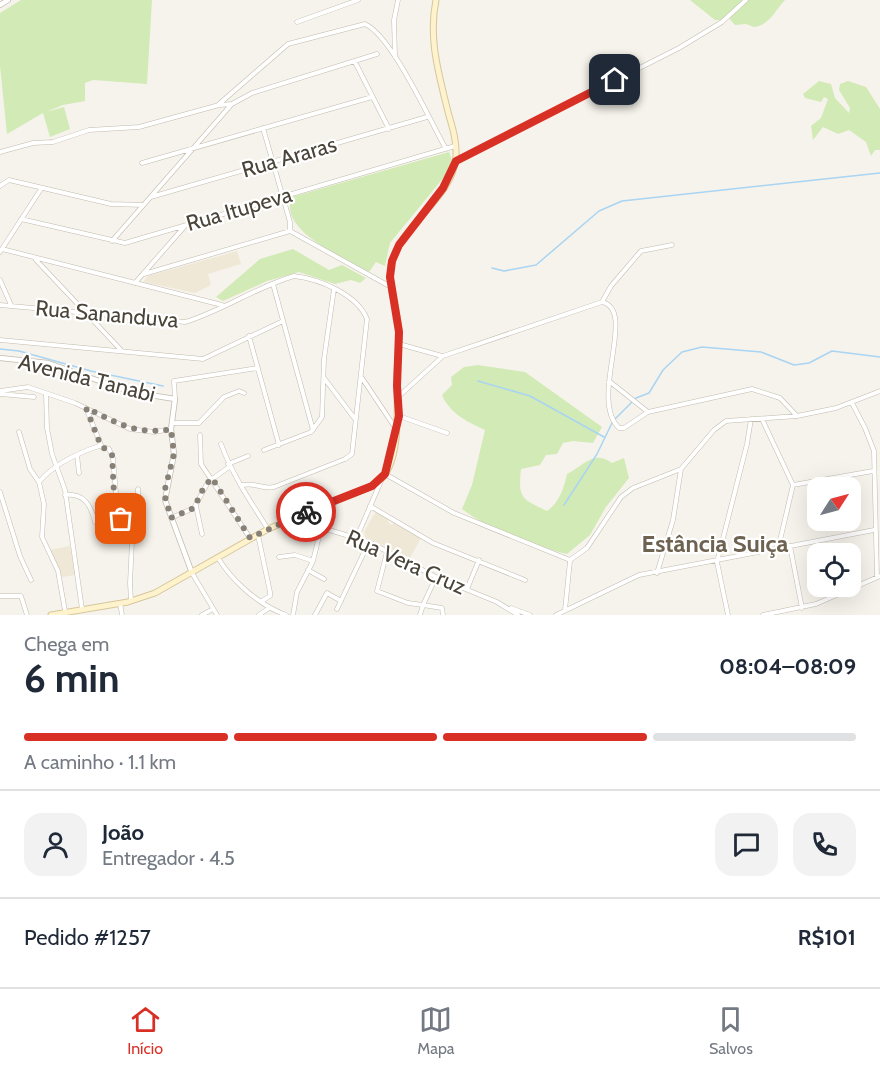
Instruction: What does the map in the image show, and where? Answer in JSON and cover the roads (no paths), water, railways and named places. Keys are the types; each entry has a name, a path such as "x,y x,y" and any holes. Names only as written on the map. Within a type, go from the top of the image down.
{"main road":[{"path":"51,615 131,601 159,592 268,529 381,481 385,474 399,416 399,344 390,277 396,250 443,188 456,161 456,145 433,52 432,30 436,0"}],"street":[{"path":"0,5 8,0"},
{"path":"297,22 358,0"},
{"path":"395,58 394,20 398,0"},
{"path":"456,161 679,48 722,22 746,0"},
{"path":"219,105 288,44 361,24 370,26 395,58 446,149"},
{"path":"111,241 232,104 252,93 355,63 377,54"},
{"path":"355,63 389,129"},
{"path":"142,163 372,97"},
{"path":"0,152 33,143 53,142 89,130 139,127 219,105 232,104"},
{"name":"Rua Araras","path":"152,197 427,117"},
{"path":"263,128 283,196 290,231"},
{"name":"Rua Itupeva","path":"21,219 125,243 456,145"},
{"path":"0,186 9,180 111,204 144,204"},
{"path":"41,189 1,250 223,305"},
{"path":"135,283 186,225"},
{"path":"144,274 290,231 392,287"},
{"path":"602,302 611,286 641,251 672,245"},
{"path":"35,259 122,351"},
{"name":"Rua Sananduva","path":"0,304 185,322 203,317 223,305 294,276 306,278 334,289 358,304 367,319 355,419 354,448 345,459 274,487 266,488 250,483 243,485"},
{"path":"0,280 11,306"},
{"path":"273,284 314,430"},
{"path":"264,450 314,430 322,417 334,289"},
{"path":"398,397 443,356 602,302 610,304 615,310 616,327 608,407 616,426 624,428 648,412 721,394 752,389 780,398 797,416"},
{"path":"0,340 203,359 283,321"},
{"path":"249,336 279,445"},
{"path":"399,344 443,356"},
{"name":"Avenida Tanabi","path":"0,358 48,363 131,392 175,399"},
{"path":"217,615 192,573 164,493 174,454 172,426 174,381 258,369"},
{"path":"324,377 355,419"},
{"path":"361,378 397,430"},
{"path":"609,381 648,412"},
{"path":"0,392 22,386 86,408 130,429 154,432 172,426 199,423 224,397 239,391 244,393"},
{"path":"565,611 570,560 587,548 621,497 633,488 681,469 719,425 734,418 762,419 797,416 852,403 880,391"},
{"path":"0,392 33,397"},
{"path":"46,394 47,428 65,495 82,609"},
{"path":"763,615 802,608 846,592 879,576 874,531 872,442 852,403"},
{"path":"86,408 101,446 112,454 114,494 121,519 132,541 129,584 131,601"},
{"path":"399,416 447,433"},
{"path":"728,615 717,562 747,444 751,418"},
{"path":"762,419 793,485 778,549"},
{"path":"19,432 30,469 39,482 44,504 42,537 58,571 65,611"},
{"path":"200,435 201,464 250,538"},
{"path":"221,444 228,466 243,485 268,529"},
{"path":"39,482 56,467 77,455 101,446"},
{"path":"77,455 79,473"},
{"path":"202,534 196,505 204,487 228,466 248,456"},
{"path":"657,573 673,520 681,469"},
{"path":"793,485 873,471"},
{"path":"385,474 462,517 570,560"},
{"path":"357,537 381,481"},
{"path":"128,529 138,501 138,489"},
{"path":"0,492 20,556 31,580"},
{"path":"65,495 75,494 86,500 95,522"},
{"path":"171,518 196,505"},
{"path":"370,506 433,543 525,580"},
{"name":"Rua Vera Cruz","path":"291,519 369,542 436,577 504,606 518,615"},
{"path":"293,615 297,592 312,561 321,528"},
{"path":"556,615 625,580 874,531"},
{"path":"258,534 270,592 270,596 262,601"},
{"path":"337,609 369,542"},
{"path":"790,546 802,608"},
{"path":"387,552 377,591 408,603 442,608 443,615"},
{"path":"279,557 295,555 312,561"},
{"path":"218,558 233,579 269,608 286,615"},
{"path":"467,589 479,560"},
{"path":"308,570 324,579"},
{"path":"420,615 436,577"},
{"path":"315,615 327,592 341,601"},
{"path":"0,596 21,596 27,615"},
{"path":"120,603 122,615"},
{"path":"504,606 530,615"},
{"path":"259,615 269,608"},
{"path":"202,615 213,609"}],"waterway":[{"path":"492,268 504,271 536,265 599,211 622,201 880,173"},
{"path":"564,505 597,454 613,421 636,398 649,393 663,370 682,352 702,347 761,352 794,365 809,363 832,351 880,357"},
{"path":"0,349 19,351 91,371 163,386"},
{"path":"478,381 530,396 604,437"}],"district":[{"name":"Estância Suiça","path":"715,543"}]}
